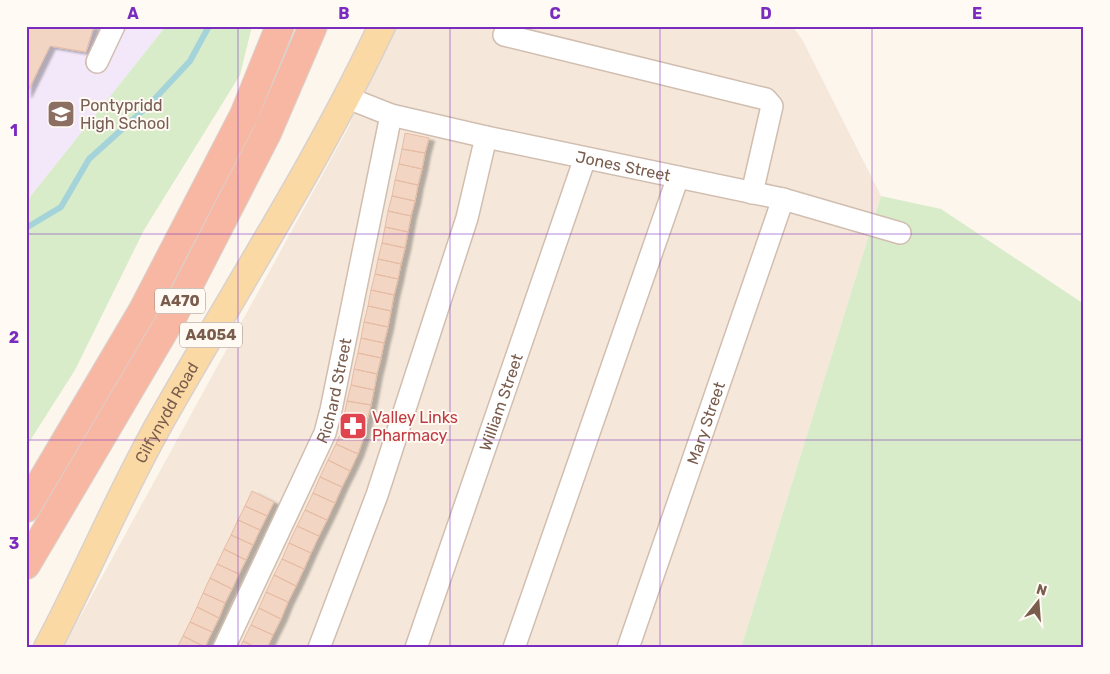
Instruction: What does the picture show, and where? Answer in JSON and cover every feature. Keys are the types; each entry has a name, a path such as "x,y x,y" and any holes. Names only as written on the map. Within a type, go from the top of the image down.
{"highway":[{"name":"A470","path":"26,508 143,310 244,115 280,26"},
{"name":"A470","path":"26,565 174,314 267,134 313,26"}],"main road":[{"name":"Cilfynydd Road","path":"46,648 161,421 288,206 348,98 382,26"}],"street":[{"path":"97,62 114,26"},
{"path":"508,26 504,35 766,99 772,106 752,193"},
{"name":"Jones Street","path":"348,98 391,114 486,137 783,199 900,233"},
{"name":"Richard Street","path":"224,648 324,433 331,410 391,114"},
{"path":"319,648 377,495 467,218 486,137"},
{"name":"William Street","path":"416,648 585,158"},
{"path":"514,648 678,177"},
{"name":"Mary Street","path":"628,648 783,199"}],"shaded area":[{"name":"Pontypridd High School","path":"26,26 166,26 26,202"},
{"path":"392,26 792,26 802,39 881,196 741,648 63,648 348,128"}],"green space":[{"path":"166,26 252,26 240,75 144,230 75,370 26,447 26,202"},
{"path":"881,196 941,209 1084,304 1084,648 741,648"}],"building":[{"path":"26,26 94,26 86,52 50,46 26,95"},
{"path":"405,133 429,138 425,153 402,149"},
{"path":"402,149 425,153 422,169 399,164"},
{"path":"399,164 422,169 418,185 395,180"},
{"path":"395,180 418,185 415,201 392,196"},
{"path":"392,196 415,201 411,216 388,211"},
{"path":"388,211 411,216 408,232 385,227"},
{"path":"385,227 408,232 405,248 382,243"},
{"path":"382,243 405,248 401,264 378,259"},
{"path":"378,259 401,264 398,279 375,274"},
{"path":"375,274 398,279 394,295 371,290"},
{"path":"371,290 394,295 391,311 368,306"},
{"path":"368,306 391,311 388,327 364,322"},
{"path":"364,322 388,327 384,343 361,338"},
{"path":"361,338 384,343 381,358 358,353"},
{"path":"358,353 381,358 377,374 354,369"},
{"path":"354,369 377,374 374,390 351,385"},
{"path":"351,385 374,390 371,405 347,401"},
{"path":"347,401 371,405 367,421 344,416"},
{"path":"344,416 367,421 364,437 341,432"},
{"path":"341,432 364,437 358,454 336,444"},
{"path":"336,444 358,454 350,471 328,460"},
{"path":"328,460 350,471 342,487 320,477"},
{"path":"320,477 342,487 335,503 313,493"},
{"path":"252,491 274,502 267,516 245,506"},
{"path":"313,493 335,503 327,520 305,510"},
{"path":"245,506 267,516 260,530 238,520"},
{"path":"305,510 327,520 319,536 297,526"},
{"path":"238,520 260,530 253,545 231,535"},
{"path":"297,526 319,536 311,553 289,543"},
{"path":"231,535 253,545 246,560 224,549"},
{"path":"289,543 311,553 304,569 282,559"},
{"path":"224,549 246,560 239,574 217,564"},
{"path":"282,559 304,569 296,586 274,575"},
{"path":"217,564 239,574 232,589 210,578"},
{"path":"274,575 296,586 288,602 266,592"},
{"path":"210,578 232,589 225,603 203,593"},
{"path":"266,592 288,602 281,619 259,608"},
{"path":"203,593 225,603 219,618 197,607"},
{"path":"197,607 219,618 212,632 190,622"},
{"path":"259,608 281,619 273,635 251,625"},
{"path":"190,622 212,632 205,647 183,636"},
{"path":"251,625 273,635 267,648 257,648 243,641"},
{"path":"183,636 205,647 177,648"},
{"path":"243,641 257,648 240,648"}],"waterway":[{"path":"26,228 61,207 89,159 149,105 190,61 209,26"}],"place":[{"name":"Pontypridd High School","path":"61,114"},
{"name":"Valley Links Pharmacy","path":"353,426"}]}
